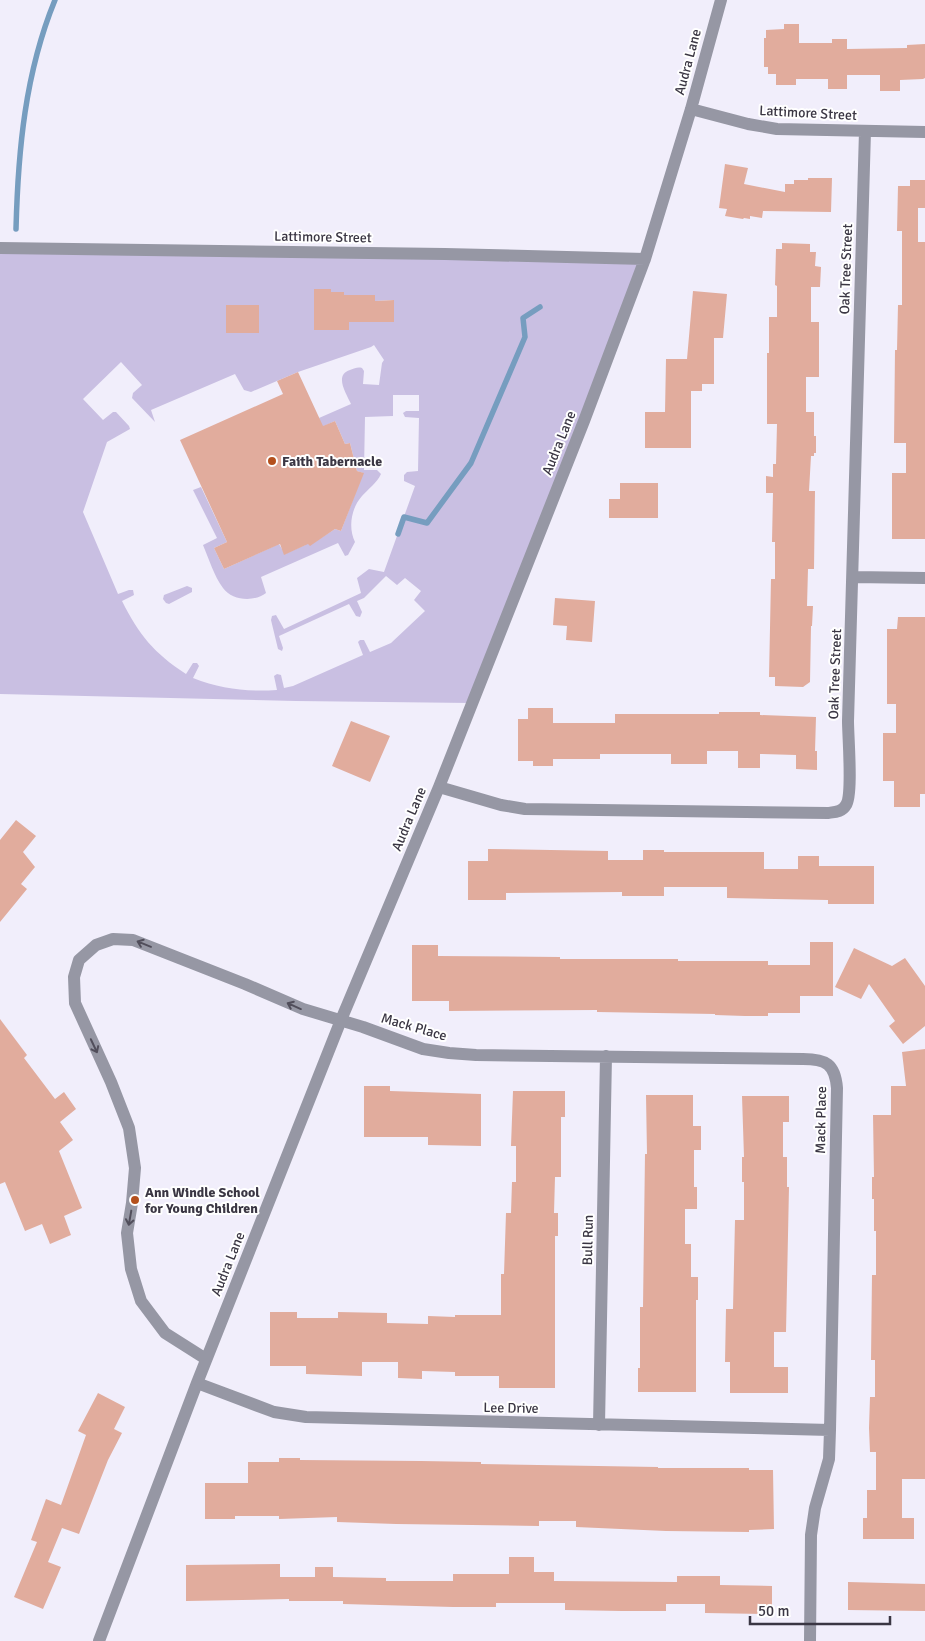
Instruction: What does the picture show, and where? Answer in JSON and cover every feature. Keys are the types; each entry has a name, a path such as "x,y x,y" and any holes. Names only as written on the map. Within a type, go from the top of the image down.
{"street":[{"name":"Audra Lane","path":"99,1641 206,1359 341,1020 439,787 646,259 691,109 721,0"},
{"name":"Lattimore Street","path":"691,109 762,127 794,130 925,132"},
{"name":"Oak Tree Street","path":"439,787 502,805 525,809 822,813 839,811 846,805 849,798 848,721 864,131"},
{"name":"Lattimore Street","path":"0,248 418,253 646,259"},
{"path":"853,577 925,578"},
{"name":"Mack Place","path":"206,1359 165,1333 141,1302 131,1269 127,1233 135,1168 129,1128 111,1082 75,1003 74,977 80,960 96,946 113,939 133,940 245,984 302,1009 424,1048 449,1053 476,1055 811,1059 824,1062 833,1069 837,1088 830,1430 829,1459 815,1508 811,1535 810,1641"},
{"name":"Bull Run","path":"599,1425 606,1056"},
{"name":"Lee Drive","path":"197,1383 274,1412 306,1417 830,1430"}],"shaded area":[{"path":"0,248 645,259 471,703 0,694","holes":["314,289 331,289 331,292 344,292 344,295 375,295 375,301 393,300 394,322 349,322 349,330 314,330","259,305 259,333 226,333 226,306","374,345 384,360 379,385 363,384 364,371 362,368 355,368 345,372 342,380 344,390 351,404 319,418 322,427 335,421 345,444 350,443 357,471 363,473 341,531 335,529 310,545 306,542 305,545 285,554 279,544 224,569 214,548 227,542 201,487 193,490 217,538 203,545 214,573 223,588 232,596 244,599 256,598 266,593 261,577 338,543 345,556 348,555 355,542 351,524 355,506 381,474 377,470 364,470 365,417 393,416 393,395 419,395 419,411 406,411 403,413 405,417 419,418 418,471 407,472 404,475 404,481 415,486 384,572 369,569 357,578 361,593 284,629 276,615 272,616 271,620 278,649 282,651 283,648 279,636 349,604 356,616 360,617 362,612 357,601 364,598 386,576 397,585 405,578 421,591 414,600 425,611 391,643 370,652 364,640 360,640 358,642 363,655 293,686 284,688 281,675 277,674 274,676 277,690 255,691 234,689 193,678 199,666 197,663 193,663 186,674 165,659 141,634 122,601 134,595 133,590 118,594 83,512 107,442 130,429 116,412 113,412 103,420 83,399 121,362 142,385 133,393 132,398 155,422 151,410 235,374 244,390 251,392 298,372"]},
{"path":"187,586 192,588 192,592 169,604 163,599 164,595"}],"building":[{"path":"784,24 799,24 799,43 832,43 832,39 847,39 847,49 907,48 907,45 925,44 925,78 900,80 900,91 880,91 880,75 847,75 847,89 828,89 828,79 796,79 796,85 776,85 776,74 768,74 768,67 764,67 764,38 766,38 766,30 784,29"},
{"path":"725,164 748,168 744,184 785,192 785,184 794,184 794,180 832,178 831,212 763,211 762,218 750,216 750,219 725,216 727,209 719,208"},
{"path":"910,180 925,180 925,208 918,208 918,242 925,242 925,539 892,539 892,473 906,473 906,443 894,443 895,350 897,350 898,305 902,305 902,231 897,231 898,186 910,186"},
{"path":"782,243 810,244 810,252 816,252 815,266 821,267 820,287 811,287 811,322 819,322 819,377 806,377 806,412 814,412 816,453 814,453 814,456 811,456 809,491 815,491 814,569 808,569 807,606 813,606 810,682 803,687 775,686 775,677 769,677 771,579 775,579 775,542 772,542 773,493 766,493 766,476 773,477 773,464 776,464 777,424 767,424 767,353 769,353 769,317 777,317 777,286 775,285 776,249 782,249"},
{"path":"314,289 331,289 331,292 344,292 344,295 375,295 375,301 394,300 394,322 349,322 349,330 314,330"},
{"path":"693,291 727,294 723,338 714,338 714,384 702,384 702,391 691,391 691,448 645,448 645,412 665,412 666,359 687,359"},
{"path":"226,305 259,305 259,333 226,333"},
{"name":"Faith Tabernacle","path":"298,372 323,426 335,421 345,444 350,443 357,471 364,473 341,531 335,529 310,546 308,544 284,555 280,544 224,569 214,548 227,542 180,440 283,394 277,381"},
{"path":"620,483 658,483 658,518 609,518 609,499 620,499"},
{"path":"555,598 595,601 592,642 566,640 567,626 553,625"},
{"path":"898,617 925,617 925,794 920,794 920,807 894,807 894,781 883,781 883,733 896,733 896,704 887,704 887,629 897,629"},
{"path":"528,708 553,708 553,723 615,723 615,714 760,712 760,715 816,717 815,751 817,751 817,770 796,769 796,755 760,754 760,768 738,768 738,751 707,751 707,764 671,764 671,754 600,754 600,759 553,759 553,766 533,766 533,761 518,761 518,719 528,719"},
{"path":"351,721 390,736 370,782 332,766"},
{"path":"16,820 36,836 23,852 35,867 21,884 27,889 0,922 0,840"},
{"path":"488,849 608,851 608,860 643,860 643,850 664,850 664,852 764,852 764,869 798,869 798,856 819,856 819,866 874,866 874,904 828,904 828,900 727,898 727,887 664,887 664,896 622,896 622,892 506,893 506,900 468,900 468,861 488,861"},
{"path":"810,942 833,942 833,996 800,996 800,1013 768,1013 768,1016 745,1016 597,1012 597,1010 449,1011 449,1001 412,1001 412,945 438,945 438,956 768,961 768,965 810,965"},
{"path":"854,948 892,966 905,958 925,986 925,1026 903,1044 889,1026 895,1021 869,984 861,999 835,987"},
{"path":"0,1019 27,1055 24,1058 55,1099 64,1092 76,1109 60,1122 73,1140 59,1151 82,1208 64,1216 71,1235 50,1244 42,1224 25,1231 5,1182 0,1184"},
{"path":"925,1049 925,1479 902,1479 902,1518 914,1518 914,1539 863,1539 863,1518 867,1518 867,1490 876,1490 876,1452 870,1452 869,1428 870,1397 875,1397 875,1360 871,1360 872,1275 876,1275 876,1231 874,1231 874,1199 872,1199 872,1177 874,1177 873,1115 891,1115 891,1086 906,1086 902,1052"},
{"path":"364,1086 390,1086 390,1091 481,1094 481,1146 428,1145 428,1137 364,1137"},
{"path":"513,1091 565,1091 565,1117 561,1117 561,1177 555,1177 554,1213 558,1213 558,1236 555,1236 555,1388 499,1388 499,1376 455,1376 455,1372 422,1371 422,1379 398,1378 398,1362 362,1362 362,1376 306,1374 306,1366 270,1366 270,1312 297,1312 297,1318 338,1318 338,1312 387,1313 387,1323 428,1324 428,1316 501,1315 501,1274 504,1274 506,1213 511,1213 512,1182 516,1182 516,1146 511,1146"},
{"path":"646,1095 693,1095 693,1126 701,1126 701,1150 694,1150 694,1187 697,1187 697,1209 685,1209 685,1244 691,1244 691,1277 698,1277 698,1300 696,1300 696,1392 638,1392 640,1307 643,1307 645,1154 647,1154"},
{"path":"742,1096 789,1096 789,1122 783,1122 783,1157 787,1157 787,1187 789,1187 786,1332 774,1332 774,1367 788,1367 788,1393 730,1393 730,1362 725,1362 726,1309 733,1309 735,1220 744,1220"},
{"path":"98,1393 125,1407 114,1429 122,1433 108,1460 79,1534 62,1528 48,1562 61,1567 43,1609 14,1597 37,1542 31,1540 46,1499 61,1505 86,1435 78,1431"},
{"path":"279,1458 773,1470 774,1529 749,1530 749,1532 666,1531 576,1527 576,1521 539,1521 539,1526 337,1522 337,1517 279,1519 279,1516 235,1516 235,1519 205,1519 205,1483 248,1483 248,1462 279,1462"},
{"path":"509,1557 534,1557 534,1572 554,1572 554,1581 677,1582 677,1576 720,1576 720,1585 772,1586 772,1614 705,1613 705,1604 666,1604 666,1611 622,1611 565,1610 565,1603 496,1603 496,1607 453,1607 343,1604 343,1601 289,1601 289,1599 186,1601 186,1565 280,1564 280,1577 315,1577 315,1567 333,1567 333,1577 386,1578 386,1581 453,1581 453,1574 509,1574"},
{"path":"848,1582 925,1584 925,1611 848,1610"}],"waterway":[{"path":"16,229 21,142 25,113 37,56 55,0"},
{"path":"398,534 404,517 427,523 471,463 525,337 523,318 540,307"}],"place":[{"name":"Faith Tabernacle","path":"272,461"},
{"name":"Ann Windle School for Young Children","path":"135,1200"}]}
